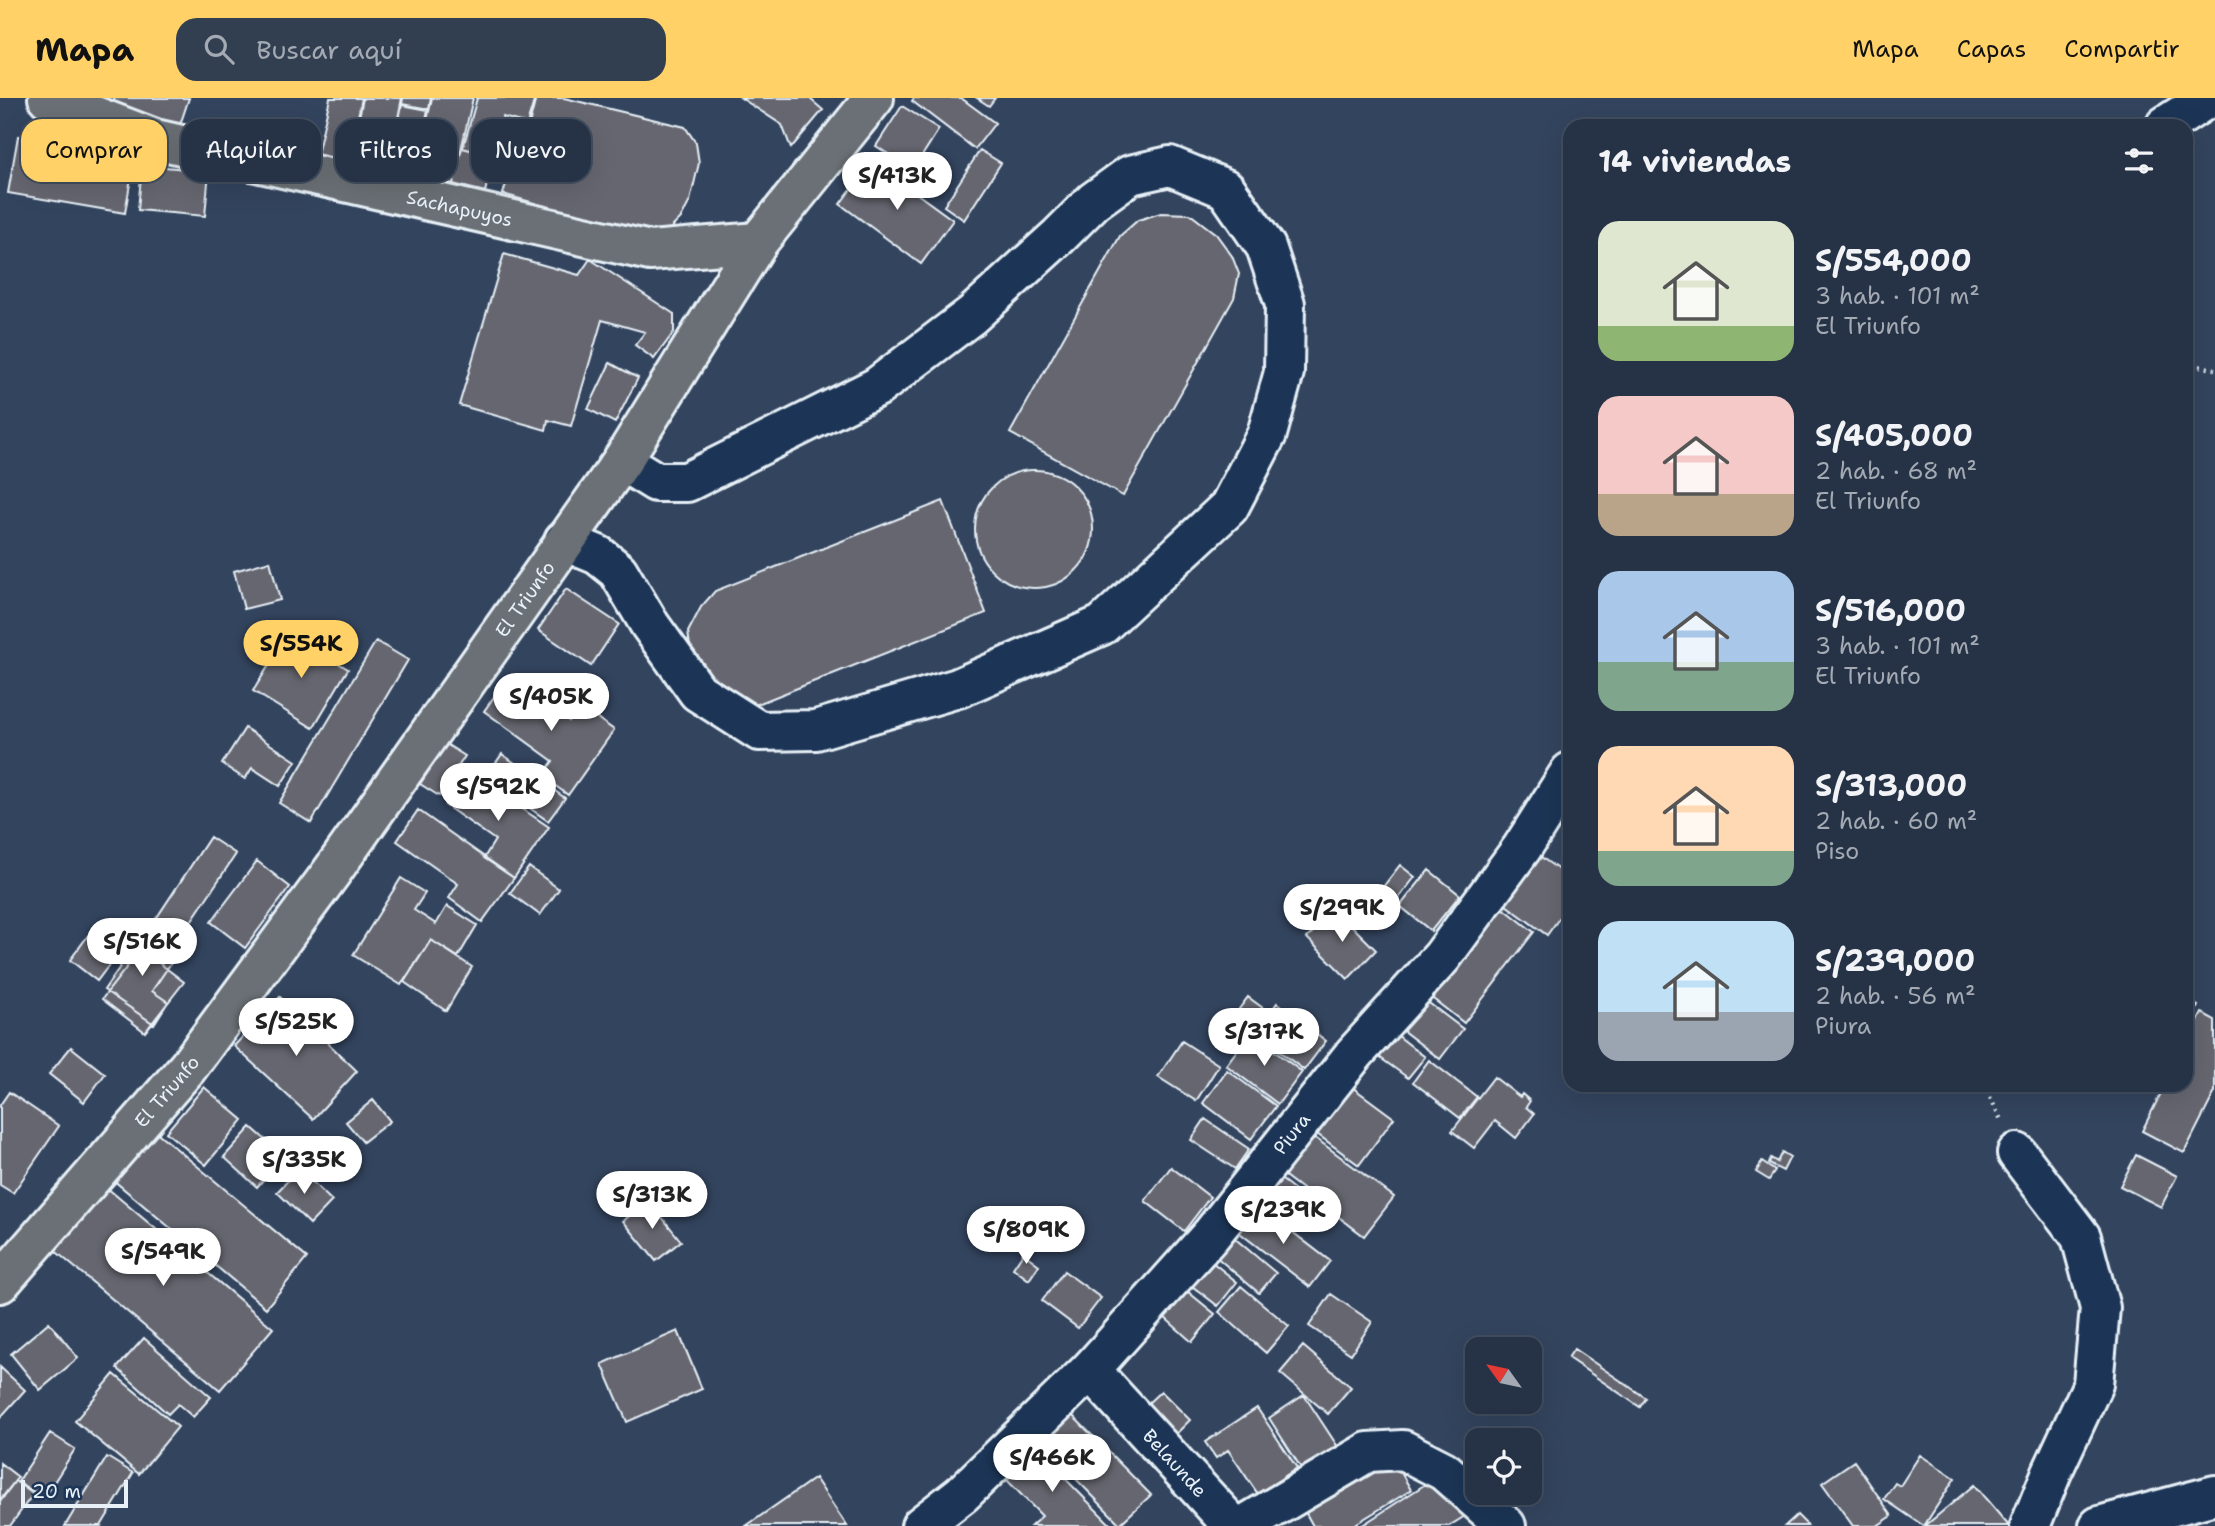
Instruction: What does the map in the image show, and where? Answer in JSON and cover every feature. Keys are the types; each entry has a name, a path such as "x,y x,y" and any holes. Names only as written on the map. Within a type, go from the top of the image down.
{"main road":[{"name":"Sachapuyos","path":"48,98 155,139 650,251 758,243"},
{"name":"El Triunfo","path":"0,1283 188,1067 331,873 622,461 758,243 874,98"}],"street":[{"path":"2176,119 2208,98"},
{"path":"564,541 598,555 618,571 650,625 698,692 759,731 816,730 958,688 1102,625 1229,507 1267,434 1284,372 1285,304 1266,247 1226,189 1170,166 1130,175 1094,201 972,315 877,387 687,482 656,482 622,461"},
{"name":"Piura","path":"921,1526 962,1494 1090,1370 1211,1236 1355,1053 1442,957 1522,848 1563,783"},
{"path":"2017,1153 2081,1237 2100,1308 2093,1384 2030,1526"},
{"name":"Belaunde","path":"1090,1370 1233,1526"},
{"path":"1243,1526 1368,1452 1404,1450 1444,1471 1506,1526"},
{"path":"2099,1526 2215,1495"}],"path":[{"path":"2193,365 2215,369"}],"building":[{"path":"114,98 189,98 179,128 167,124 167,119 151,119 111,106"},
{"path":"330,98 362,98 357,119 335,119 335,159 321,156 321,137"},
{"path":"363,98 402,98 398,119 359,119"},
{"path":"403,98 431,98 429,109 402,104"},
{"path":"432,98 473,98 457,167 457,119 427,119"},
{"path":"477,98 535,98 529,119 471,119"},
{"path":"536,98 564,98 685,127 696,143 699,163 690,201 681,218 669,230 649,236 503,194 507,182 591,182 591,119 531,119"},
{"path":"741,98 809,98 823,110 791,148 782,125"},
{"path":"914,98 961,98 995,123 975,149 912,101"},
{"path":"977,98 995,98 989,106"},
{"path":"402,105 428,110 426,119 399,119"},
{"path":"902,106 939,129 913,170 876,146"},
{"path":"471,119 471,150 463,148"},
{"path":"18,136 21,136 21,182 130,182 125,213 8,193"},
{"path":"462,148 471,150 471,182 488,182 485,192 453,184 457,182"},
{"path":"980,150 1001,163 964,220 944,206"},
{"path":"872,161 953,220 921,264 840,204"},
{"path":"167,167 181,168 181,182 208,182 205,216 138,210 140,182 167,182"},
{"path":"1161,213 1190,214 1216,234 1232,256 1239,274 1234,298 1123,496 1010,433 1120,236 1138,220"},
{"path":"504,254 579,275 590,259 674,314 674,332 654,359 635,345 645,332 602,320 571,426 548,420 546,430 459,405"},
{"path":"610,363 638,378 615,423 588,409"},
{"path":"1034,470 1057,475 1076,487 1088,506 1093,529 1088,552 1076,571 1057,583 1034,588 1011,583 992,571 980,552 975,529 980,506 992,487 1011,475"},
{"path":"943,501 986,613 750,707 694,675 688,632 701,607 715,591"},
{"path":"270,561 280,600 244,609 234,571"},
{"path":"566,589 619,624 591,666 538,630"},
{"path":"289,633 348,669 313,728 253,691"},
{"path":"376,641 408,660 311,823 279,803"},
{"path":"508,677 569,721 580,706 614,730 568,795 542,776 553,761 484,711"},
{"path":"245,728 296,761 280,786 252,768 245,779 222,764"},
{"path":"446,744 465,756 439,796 420,784"},
{"path":"502,754 565,798 548,821 486,777"},
{"path":"468,772 549,827 514,878 484,858 495,840 445,805"},
{"path":"418,810 514,878 482,922 449,898 458,884 397,841"},
{"path":"210,837 236,854 172,950 146,934"},
{"path":"1534,852 1563,873 1563,913 1547,935 1499,900"},
{"path":"257,861 290,887 245,948 211,922"},
{"path":"1400,865 1415,877 1391,908 1376,896"},
{"path":"529,867 559,889 540,915 510,893"},
{"path":"1429,870 1460,895 1431,931 1400,906"},
{"path":"401,878 425,893 414,910 436,924 447,906 477,925 458,957 431,940 401,985 353,955"},
{"path":"1498,904 1534,932 1464,1023 1428,995"},
{"path":"1335,909 1376,950 1348,979 1307,938"},
{"path":"144,932 177,954 152,991 168,1002 154,1024 104,990"},
{"path":"90,933 118,953 97,981 70,960"},
{"path":"431,940 472,967 446,1011 404,982"},
{"path":"141,949 184,982 145,1032 102,999"},
{"path":"280,997 357,1071 313,1119 234,1046"},
{"path":"1248,997 1267,1011 1258,1023 1239,1009"},
{"path":"1421,997 1463,1029 1440,1059 1398,1027"},
{"path":"1277,1003 1326,1041 1304,1070 1255,1033"},
{"path":"2193,1004 2198,1006 2193,1016"},
{"path":"2202,1013 2215,1020 2215,1092 2184,1153 2142,1131 2162,1092 2193,1092 2193,1031"},
{"path":"1393,1032 1425,1057 1408,1078 1375,1054"},
{"path":"1250,1033 1302,1072 1278,1104 1226,1065"},
{"path":"1182,1041 1219,1065 1196,1101 1158,1077"},
{"path":"71,1047 105,1074 84,1102 49,1074"},
{"path":"1429,1060 1477,1097 1460,1118 1413,1082"},
{"path":"1227,1070 1276,1106 1251,1139 1203,1103"},
{"path":"1494,1077 1520,1097 1522,1094 1530,1101 1526,1107 1534,1114 1516,1138 1495,1121 1474,1148 1452,1131"},
{"path":"1348,1084 1394,1118 1359,1165 1313,1131"},
{"path":"204,1087 243,1120 206,1165 166,1132"},
{"path":"9,1092 59,1126 13,1193 0,1185 0,1105"},
{"path":"373,1100 390,1121 363,1142 346,1122"},
{"path":"1205,1119 1249,1149 1235,1169 1191,1140"},
{"path":"251,1127 284,1156 257,1187 224,1157"},
{"path":"153,1129 307,1258 266,1308 112,1179"},
{"path":"1310,1134 1394,1197 1364,1236 1281,1173"},
{"path":"1782,1152 1790,1157 1783,1171 1769,1164 1771,1158 1777,1162"},
{"path":"2136,1155 2177,1176 2161,1207 2120,1186"},
{"path":"1762,1162 1775,1171 1769,1180 1756,1172"},
{"path":"1171,1167 1210,1197 1184,1231 1145,1201"},
{"path":"299,1169 332,1201 310,1224 277,1192"},
{"path":"1277,1176 1312,1203 1293,1227 1258,1201"},
{"path":"106,1187 273,1328 220,1390 53,1249"},
{"path":"649,1201 681,1241 656,1261 623,1221"},
{"path":"1256,1204 1330,1261 1310,1287 1236,1230"},
{"path":"1232,1236 1276,1273 1259,1293 1215,1256"},
{"path":"1023,1253 1039,1265 1029,1280 1013,1268"},
{"path":"1212,1262 1237,1282 1218,1306 1192,1286"},
{"path":"1064,1271 1101,1298 1078,1328 1042,1301"},
{"path":"1241,1286 1289,1326 1266,1353 1219,1312"},
{"path":"1187,1291 1215,1314 1192,1342 1164,1317"},
{"path":"1331,1294 1372,1322 1351,1354 1309,1326"},
{"path":"49,1322 78,1358 40,1390 11,1354"},
{"path":"678,1331 702,1389 627,1422 602,1364"},
{"path":"144,1338 211,1397 193,1417 178,1404 168,1414 117,1368"},
{"path":"1303,1346 1351,1387 1328,1414 1280,1373"},
{"path":"1574,1349 1646,1398 1640,1407 1568,1358"},
{"path":"0,1367 25,1390 0,1418"},
{"path":"114,1374 178,1427 139,1474 75,1421"},
{"path":"1161,1391 1190,1420 1175,1435 1146,1405"},
{"path":"1304,1395 1338,1447 1303,1471 1269,1418"},
{"path":"1257,1408 1297,1468 1258,1494 1228,1450 1216,1458 1205,1442"},
{"path":"1067,1410 1151,1495 1120,1524 1038,1440"},
{"path":"50,1433 75,1449 44,1498 18,1482"},
{"path":"1034,1447 1112,1526 1031,1526 1042,1516 1004,1477"},
{"path":"1391,1455 1411,1490 1352,1526 1313,1526 1303,1508"},
{"path":"1920,1455 1955,1478 1924,1526 1884,1499 1895,1483 1900,1486"},
{"path":"107,1457 133,1473 101,1526 65,1526"},
{"path":"1854,1461 1892,1516 1877,1526 1853,1526 1822,1483"},
{"path":"0,1463 18,1477 0,1500"},
{"path":"1438,1476 1465,1516 1449,1526 1361,1526"},
{"path":"815,1478 847,1526 746,1526"},
{"path":"15,1481 33,1494 10,1526 0,1526 0,1502"},
{"path":"1974,1485 2009,1526 1925,1526"},
{"path":"1797,1515 1808,1526 1785,1526"}]}
